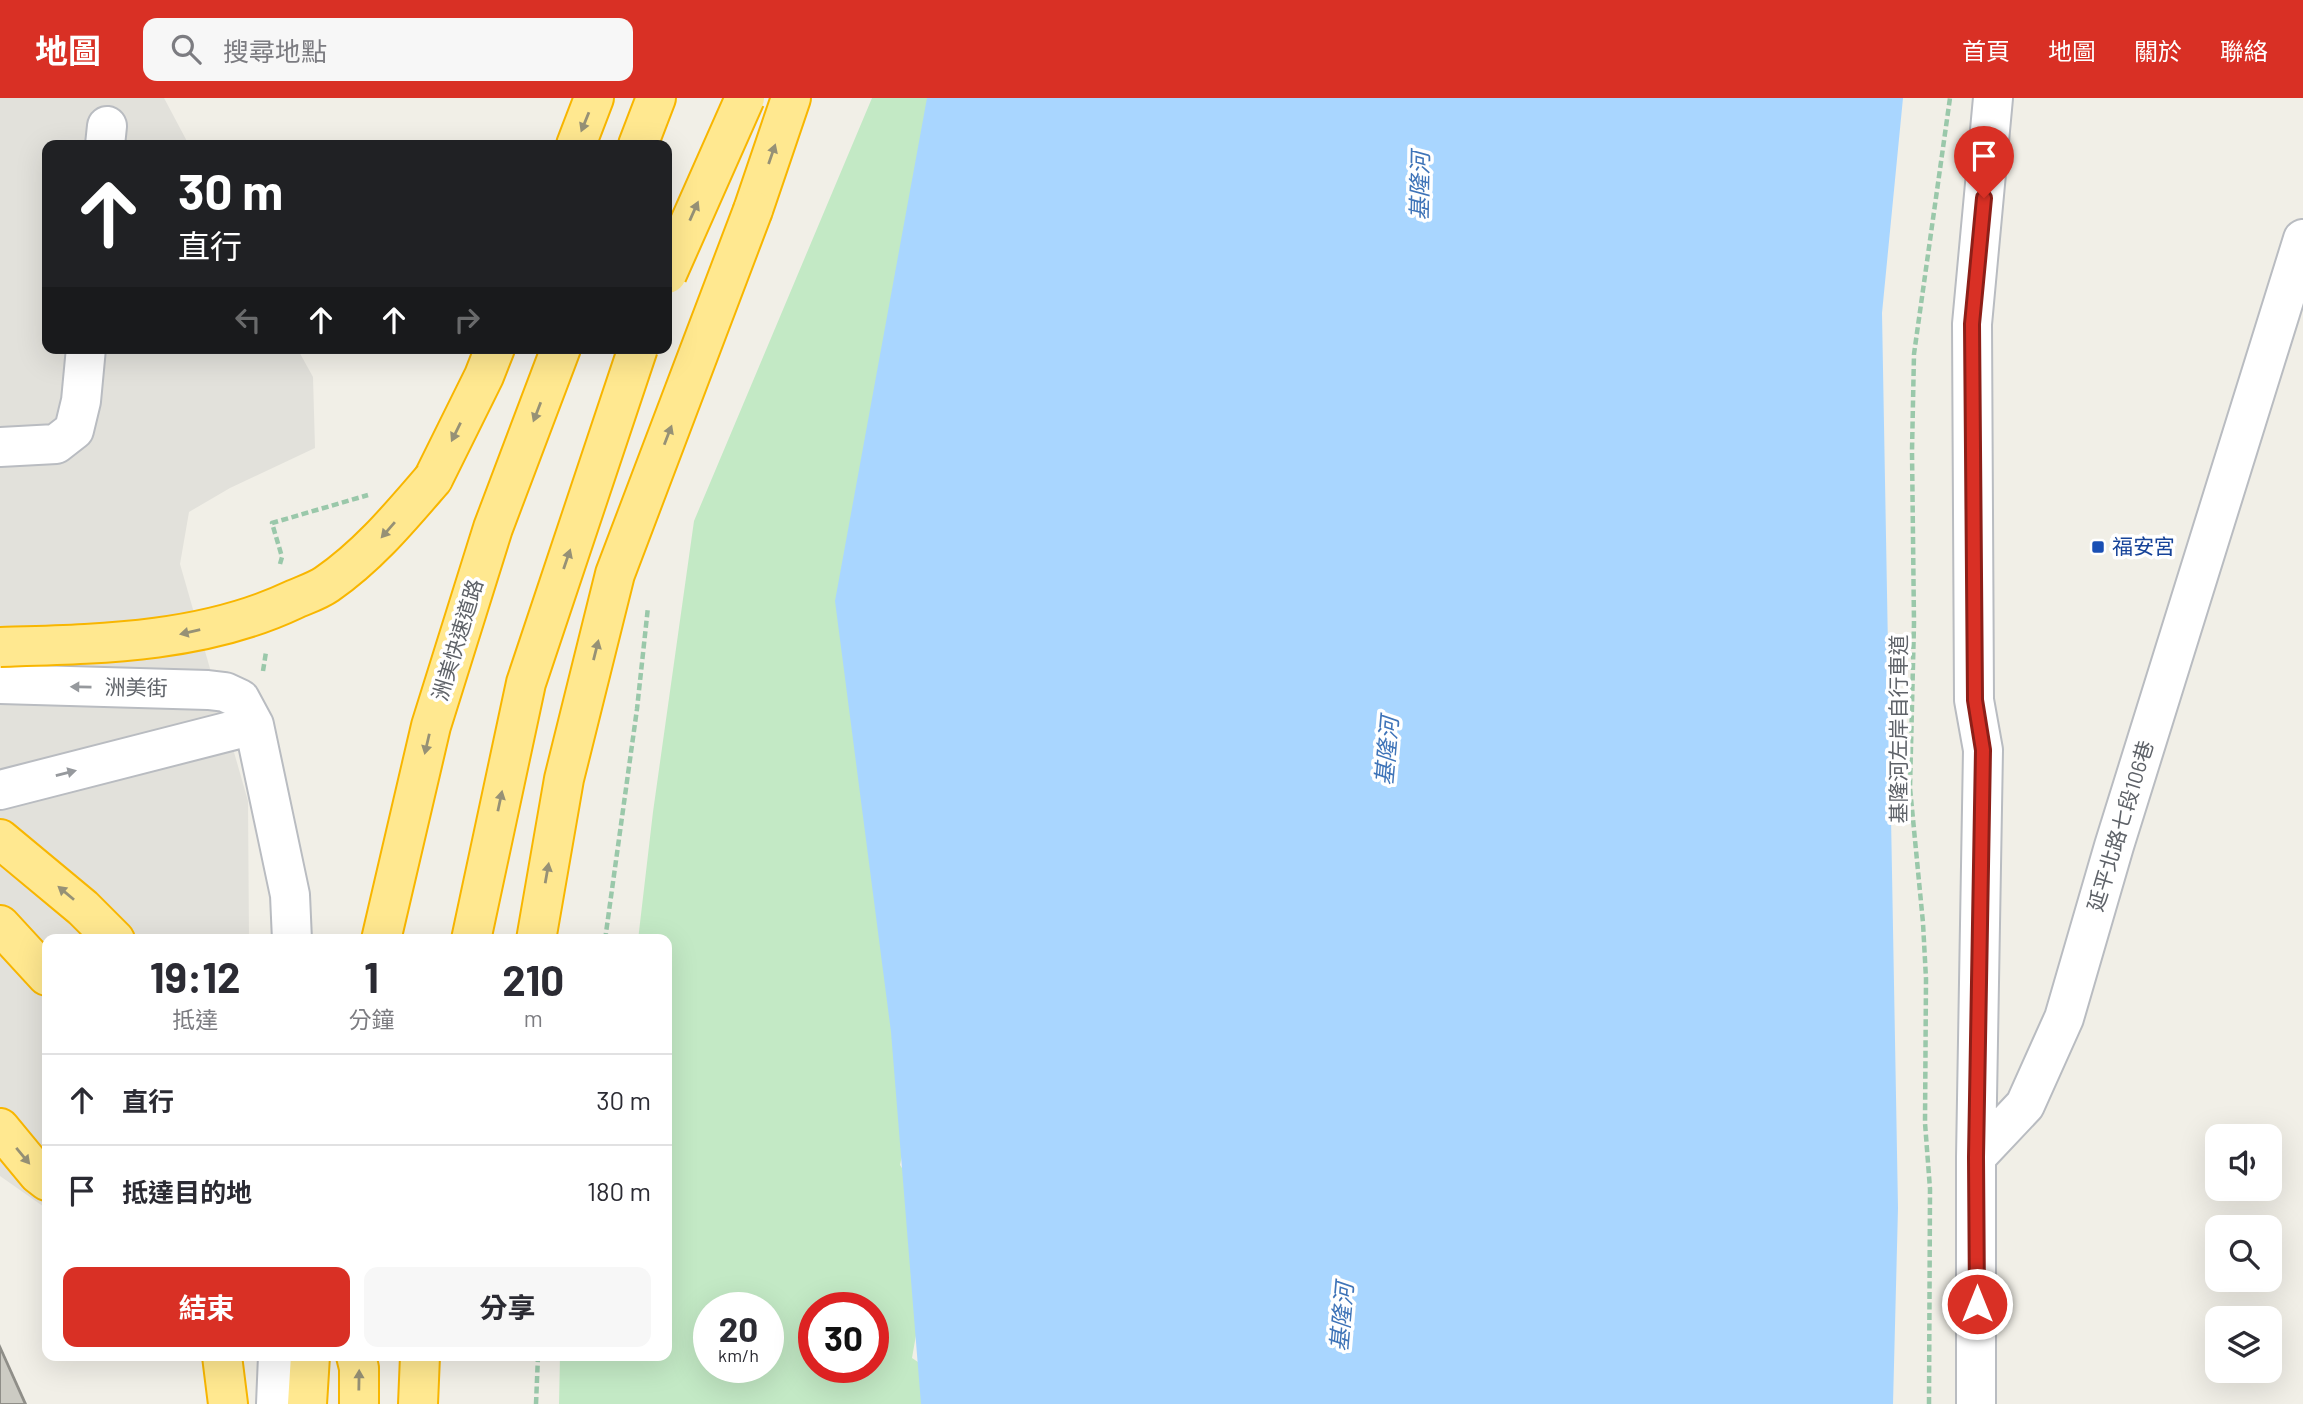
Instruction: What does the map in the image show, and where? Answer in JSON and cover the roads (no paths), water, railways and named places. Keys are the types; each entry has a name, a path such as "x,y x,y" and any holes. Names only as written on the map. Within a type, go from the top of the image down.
{"highway":[{"path":"578,140 594,98"},
{"path":"640,140 656,98"},
{"path":"672,263 745,98"},
{"path":"537,934 564,779 615,574 753,209 791,98"},
{"path":"0,648 105,644 183,634 264,614 326,585 379,541 433,479 492,354"},
{"name":"洲美快速道路","path":"382,934 431,726 493,528 559,354"},
{"path":"472,934 526,683 636,354"},
{"path":"0,839 83,908 109,934"},
{"path":"0,925 42,971"},
{"path":"0,1128 42,1177"},
{"path":"223,1361 228,1404"},
{"path":"307,1404 310,1361"},
{"path":"357,1361 359,1404"},
{"path":"418,1404 421,1361"}],"street":[{"path":"1976,1404 1976,1157 1983,750 1975,700 1972,324 1993,98"},
{"name":"延平北路七段106巷","path":"1976,1157 2025,1105 2064,1018 2303,239"},
{"path":"0,447 56,444 74,430 81,401 85,354"},
{"name":"洲美街","path":"0,684 225,692 240,699 254,725 290,895 292,934"},
{"path":"0,790 254,725"},
{"path":"276,1404 278,1361"}],"water":[{"name":"基隆河","path":"927,98 1903,98 1882,313 1898,1208 1893,1404 921,1404 891,1032 835,601"}],"place":[{"name":"福安宮","path":"2098,547"}]}
